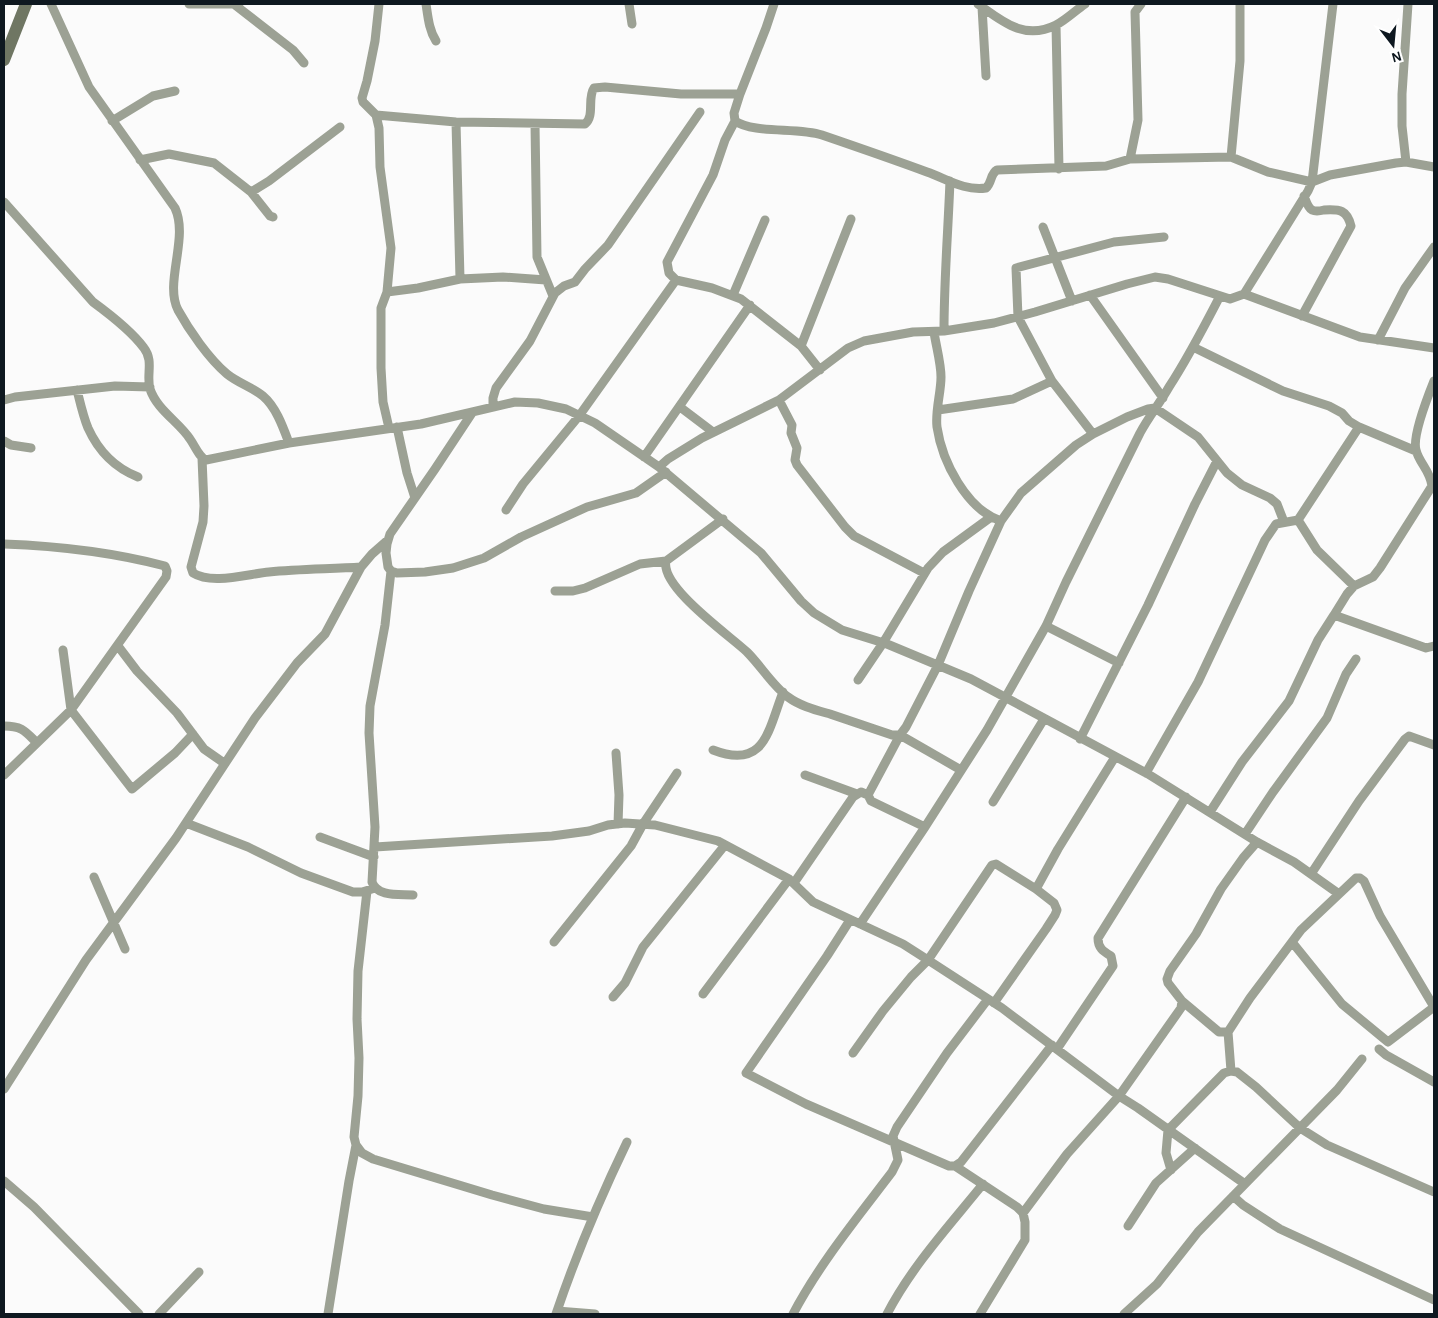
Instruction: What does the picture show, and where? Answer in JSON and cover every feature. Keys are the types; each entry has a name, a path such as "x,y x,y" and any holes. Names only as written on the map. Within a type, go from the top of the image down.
{"main road":[{"path":"4,60 26,4"}],"street":[{"path":"51,4 89,87 175,208 178,215 174,302 192,334 226,373 263,396 276,414 289,443"},
{"path":"190,4 231,4 293,50 304,63"},
{"path":"379,4 375,41 362,98 362,102 376,115 456,122 585,124 589,119 591,92 594,88 605,87 681,94 740,94"},
{"path":"426,4 432,35 436,41"},
{"path":"629,4 632,24"},
{"path":"774,4 740,94 734,113 736,121 741,125 822,135 963,187 986,188 992,175 997,170 1106,166 1130,159 1231,157 1268,172 1312,182 1330,175 1406,162 1434,167"},
{"path":"980,5 1011,26 1022,30 1038,30 1056,25 1084,4"},
{"path":"1130,159 1138,120 1137,41 1134,12 1141,4"},
{"path":"1231,157 1240,61 1240,4"},
{"path":"472,413 393,528 388,540 386,553 388,567 392,572 425,572 453,568 479,560 521,537 587,507 636,493 662,470 668,459 713,432 779,400 848,348 864,341 913,332 944,332 994,323 1155,277 1168,278 1230,299 1244,294 1312,182 1334,4"},
{"path":"1406,162 1402,126 1402,94 1408,4"},
{"path":"980,5 986,76"},
{"path":"1056,25 1060,169"},
{"path":"112,120 152,96 176,91"},
{"path":"493,407 496,388 530,341 553,296 564,286 575,282 588,265 608,245 700,112"},
{"path":"376,115 379,128 381,175 391,248 387,292 382,308 381,368 383,402 393,427 415,498"},
{"path":"736,121 725,140 713,175 667,262 669,273 676,280 733,295 750,305 801,346 820,370"},
{"path":"456,122 460,279"},
{"path":"535,124 537,256 553,296"},
{"path":"251,192 269,182 340,127"},
{"path":"140,160 169,154 214,163 251,192 270,216 273,217"},
{"path":"944,332 944,284 948,242 950,182"},
{"path":"1302,316 1352,226 1344,212 1337,210 1313,211 1304,196"},
{"path":"4,202 93,302 110,315 144,348 150,363 150,387 154,399 188,435 202,458 203,522 191,567 193,573 199,577 218,578 269,572 361,568"},
{"path":"801,346 850,219"},
{"path":"733,295 765,220"},
{"path":"1043,227 1072,300"},
{"path":"1093,434 1052,381 1018,317 1016,268 1114,242 1164,237"},
{"path":"1378,340 1405,288 1434,247"},
{"path":"387,292 460,279 503,277 546,280"},
{"path":"506,510 523,484 579,416 676,280"},
{"path":"1244,294 1360,337 1434,348"},
{"path":"1090,295 1162,398"},
{"path":"860,924 926,827 987,730 1046,626 1140,433 1193,347 1220,296"},
{"path":"644,457 750,305"},
{"path":"934,332 941,376 937,425 942,450 950,469 966,494 991,517 1001,521"},
{"path":"1193,347 1283,391 1328,406 1359,427 1416,451 1431,473 1432,486 1373,577 1354,586 1347,594 1318,640 1289,700 1242,762 1210,812"},
{"path":"938,410 1013,400 1052,381"},
{"path":"1416,451 1420,423 1434,382"},
{"path":"4,400 15,397 115,386 150,387"},
{"path":"77,390 88,428 102,452 124,471 138,476"},
{"path":"779,400 792,425 791,433 797,448 795,460 797,466 845,527 854,536 924,574"},
{"path":"202,458 206,460 289,443 421,424 515,402 538,403 566,409 594,423 644,457 723,520 761,553 801,601 814,613 842,630 883,642 971,679 1146,773 1257,842 1294,862 1339,894"},
{"path":"680,407 713,432"},
{"path":"868,794 938,665 969,590 1001,521 1021,493 1076,445 1127,416 1148,408 1155,408 1198,437 1227,473 1242,485 1270,498 1277,504 1284,522"},
{"path":"1146,773 1198,682 1265,540 1276,524 1298,520 1359,427"},
{"path":"4,441 11,445 31,448"},
{"path":"1080,739 1217,461"},
{"path":"858,680 924,574 943,552 991,517"},
{"path":"555,591 573,591 585,588 640,564 666,561 723,520"},
{"path":"1298,520 1317,550 1354,586"},
{"path":"4,1089 82,966 186,823 255,718 297,663 326,634 361,568 372,554 388,540"},
{"path":"4,544 41,545 117,555 165,566 167,571 166,577 71,710 4,775"},
{"path":"666,561 666,570 670,577 697,611 722,630 748,654 788,697 802,705 892,735 900,735 961,770"},
{"path":"392,572 385,625 370,706 369,733 374,852 372,882 358,971 357,1019 359,1058 354,1137 356,1145 362,1153 373,1159 527,1205 593,1217"},
{"path":"1334,615 1426,648 1434,646"},
{"path":"1046,626 1119,662"},
{"path":"118,646 137,671 177,713 204,749 224,764"},
{"path":"63,650 71,710 132,789 175,753 192,734"},
{"path":"1245,834 1327,718 1346,674 1356,659"},
{"path":"713,750 729,756 749,755 755,751 765,739 783,692"},
{"path":"993,802 1044,719"},
{"path":"4,726 16,726 22,729 37,744"},
{"path":"1311,874 1359,801 1405,739 1409,736 1434,745"},
{"path":"616,753 620,795 618,824"},
{"path":"1036,889 1058,849 1115,757"},
{"path":"554,942 631,846 643,824 677,774"},
{"path":"805,775 857,794"},
{"path":"703,994 792,881 853,796 861,792 868,794"},
{"path":"868,794 871,801 926,827"},
{"path":"956,1166 1055,1047 1114,966 1111,956 1099,947 1098,938 1186,797"},
{"path":"186,823 248,848 301,873 353,892 370,889 413,895"},
{"path":"320,837 374,852 568,835 589,832 618,824 643,824 700,837 725,845 792,881 814,902 903,944 991,1001 1119,1096 1245,1184"},
{"path":"1228,1032 1220,1032 1182,1001 1167,979 1170,971 1211,910 1230,876 1257,842"},
{"path":"614,997 625,983 643,947 725,845"},
{"path":"793,1314 830,1255 892,1172 898,1160 894,1136 896,1127 947,1053 991,1001 1055,915 1057,910 1054,903 1036,889 999,866 992,865 928,960 911,976 853,1053"},
{"path":"94,877 125,949"},
{"path":"1231,1071 1228,1032 1250,998 1300,930 1356,878 1362,879 1380,916 1434,1007 1388,1042 1342,1004 1292,942"},
{"path":"850,920 746,1073 806,1104 949,1166 956,1166 1023,1213 1026,1222 1025,1240 980,1314"},
{"path":"1023,1213 1067,1154 1119,1096 1181,1008 1182,1001"},
{"path":"1379,1049 1434,1082"},
{"path":"1124,1314 1157,1284 1198,1232 1337,1090 1362,1059"},
{"path":"1171,1170 1166,1153 1168,1130 1224,1073 1231,1071 1237,1072 1256,1087 1300,1128 1335,1149 1434,1192"},
{"path":"595,1314 557,1313 572,1266 628,1142"},
{"path":"328,1314 348,1181 356,1145"},
{"path":"1128,1226 1152,1189 1195,1148"},
{"path":"4,1180 34,1207 139,1314"},
{"path":"887,1314 931,1246 983,1184"},
{"path":"1233,1196 1243,1205 1280,1229 1434,1300"},
{"path":"159,1314 199,1272"}]}
